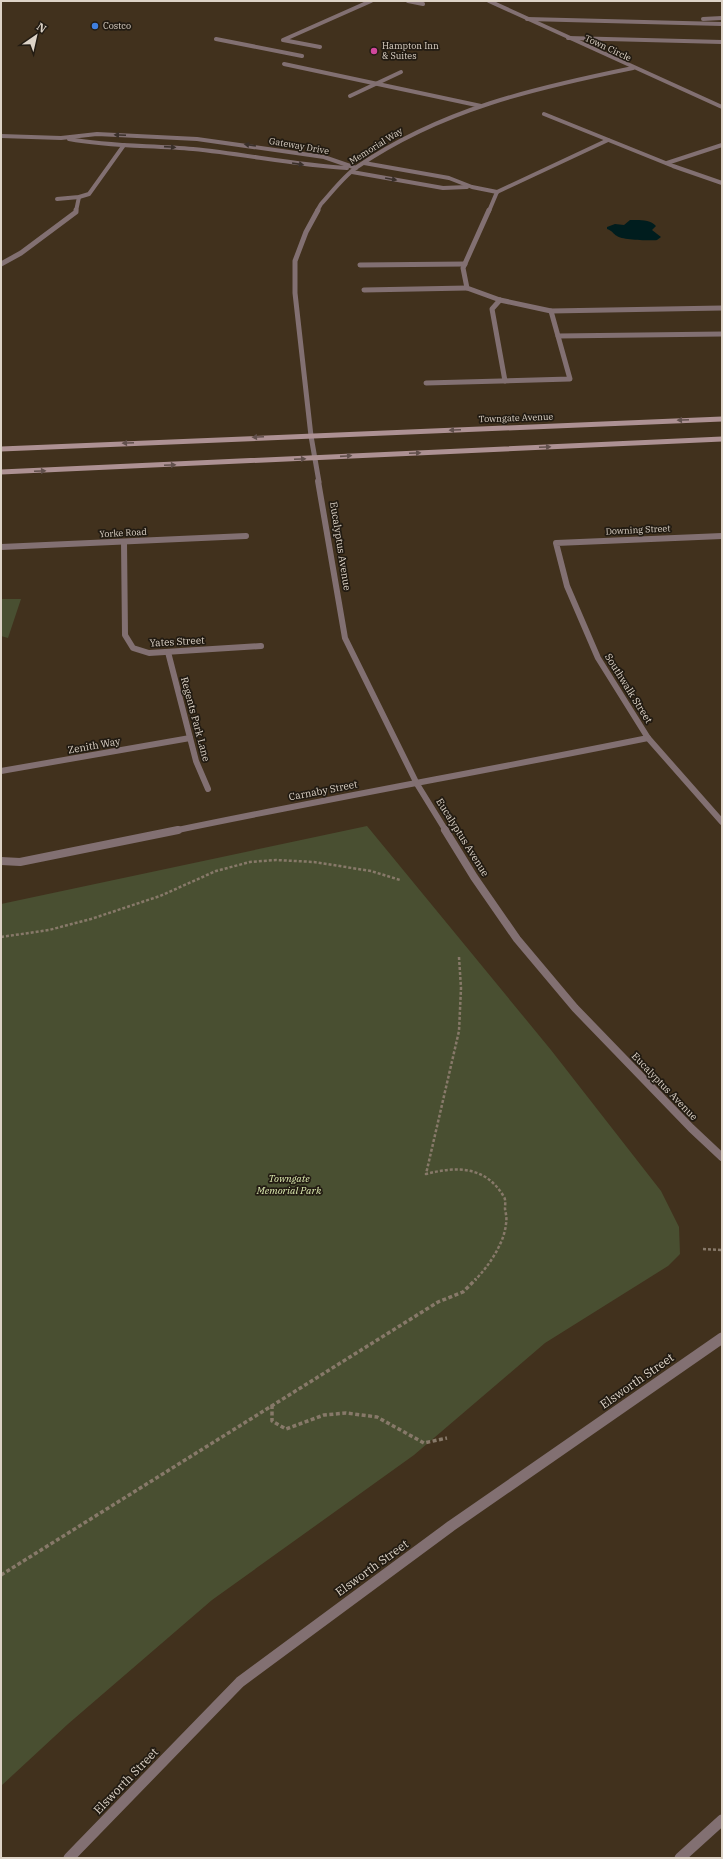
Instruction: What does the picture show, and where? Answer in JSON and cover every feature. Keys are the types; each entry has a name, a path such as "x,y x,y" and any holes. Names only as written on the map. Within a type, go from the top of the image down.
{"main road":[{"name":"Towngate Avenue","path":"311,436 722,419"},
{"path":"1,449 311,436"},
{"path":"1,472 722,439"}],"street":[{"path":"320,47 283,40 371,1"},
{"path":"408,1 423,4"},
{"name":"Town Circle","path":"489,1 633,68 722,107"},
{"path":"697,23 700,19 722,18"},
{"path":"527,19 722,24"},
{"path":"568,38 722,42"},
{"path":"216,39 302,56"},
{"path":"284,64 481,106"},
{"name":"Memorial Way","path":"311,436 296,292 295,261 306,232 321,204 354,170 414,133 481,106 549,85 633,68"},
{"path":"350,96 401,72"},
{"path":"544,114 667,163 722,183"},
{"name":"Gateway Drive","path":"1,136 61,138 97,134 197,139 235,143 324,157 354,170"},
{"name":"Gateway Drive","path":"61,138 91,144 192,149 240,154 312,167 354,170"},
{"path":"364,163 448,178 472,187 497,192 608,140"},
{"path":"57,199 80,197 89,194 124,145"},
{"path":"667,163 722,145"},
{"path":"354,170 443,188 472,187"},
{"path":"467,288 463,268 497,192"},
{"path":"1,264 21,253 76,212 80,197"},
{"path":"360,265 465,264"},
{"path":"364,290 467,288 500,300 551,310 722,308"},
{"path":"500,300 492,309 505,381"},
{"path":"426,383 570,379 551,310"},
{"path":"558,336 722,334"},
{"name":"Eucalyptus Avenue","path":"311,436 345,638 417,784 474,877 517,939 575,1008 691,1128 722,1157"},
{"name":"Yorke Road","path":"1,547 246,536"},
{"name":"Downing Street","path":"556,543 722,536"},
{"name":"Yates Street","path":"124,542 125,635 128,645 140,652 168,652 261,646"},
{"name":"Southwalk Street","path":"556,543 567,586 598,658 648,738 722,822"},
{"name":"Regents Park Lane","path":"168,652 196,761 208,789"},
{"name":"Zenith Way","path":"1,770 190,738"},
{"name":"Carnaby Street","path":"1,861 20,862 331,798 417,784 648,738"},
{"name":"Elsworth Street","path":"69,1858 240,1682 451,1526 722,1338"},
{"path":"680,1858 722,1820"}],"path":[{"path":"1,937 50,930 103,915 160,895 198,878 235,866 267,860 299,859 368,870 400,880"},
{"path":"1,1575 438,1302 463,1292 483,1272 498,1247 506,1225 505,1198 488,1178 467,1169 445,1169 426,1174 459,1031 461,988 459,956"},
{"path":"703,1248 722,1250"},
{"path":"272,1405 272,1421 286,1429 324,1415 346,1413 377,1417 424,1443 447,1438"}],"green space":[{"path":"1,599 21,599 8,638 1,636"},
{"name":"Towngate Memorial Park","path":"367,826 551,1050 661,1191 679,1227 680,1254 668,1266 545,1343 414,1455 212,1600 68,1724 1,1786 1,904"}],"water":[{"path":"630,220 644,220 651,222 656,226 652,230 661,237 657,240 636,240 617,236 607,229 607,227 615,224 624,225"}],"place":[{"name":"Costco","path":"95,26"},
{"name":"Hampton Inn & Suites","path":"374,51"}]}
